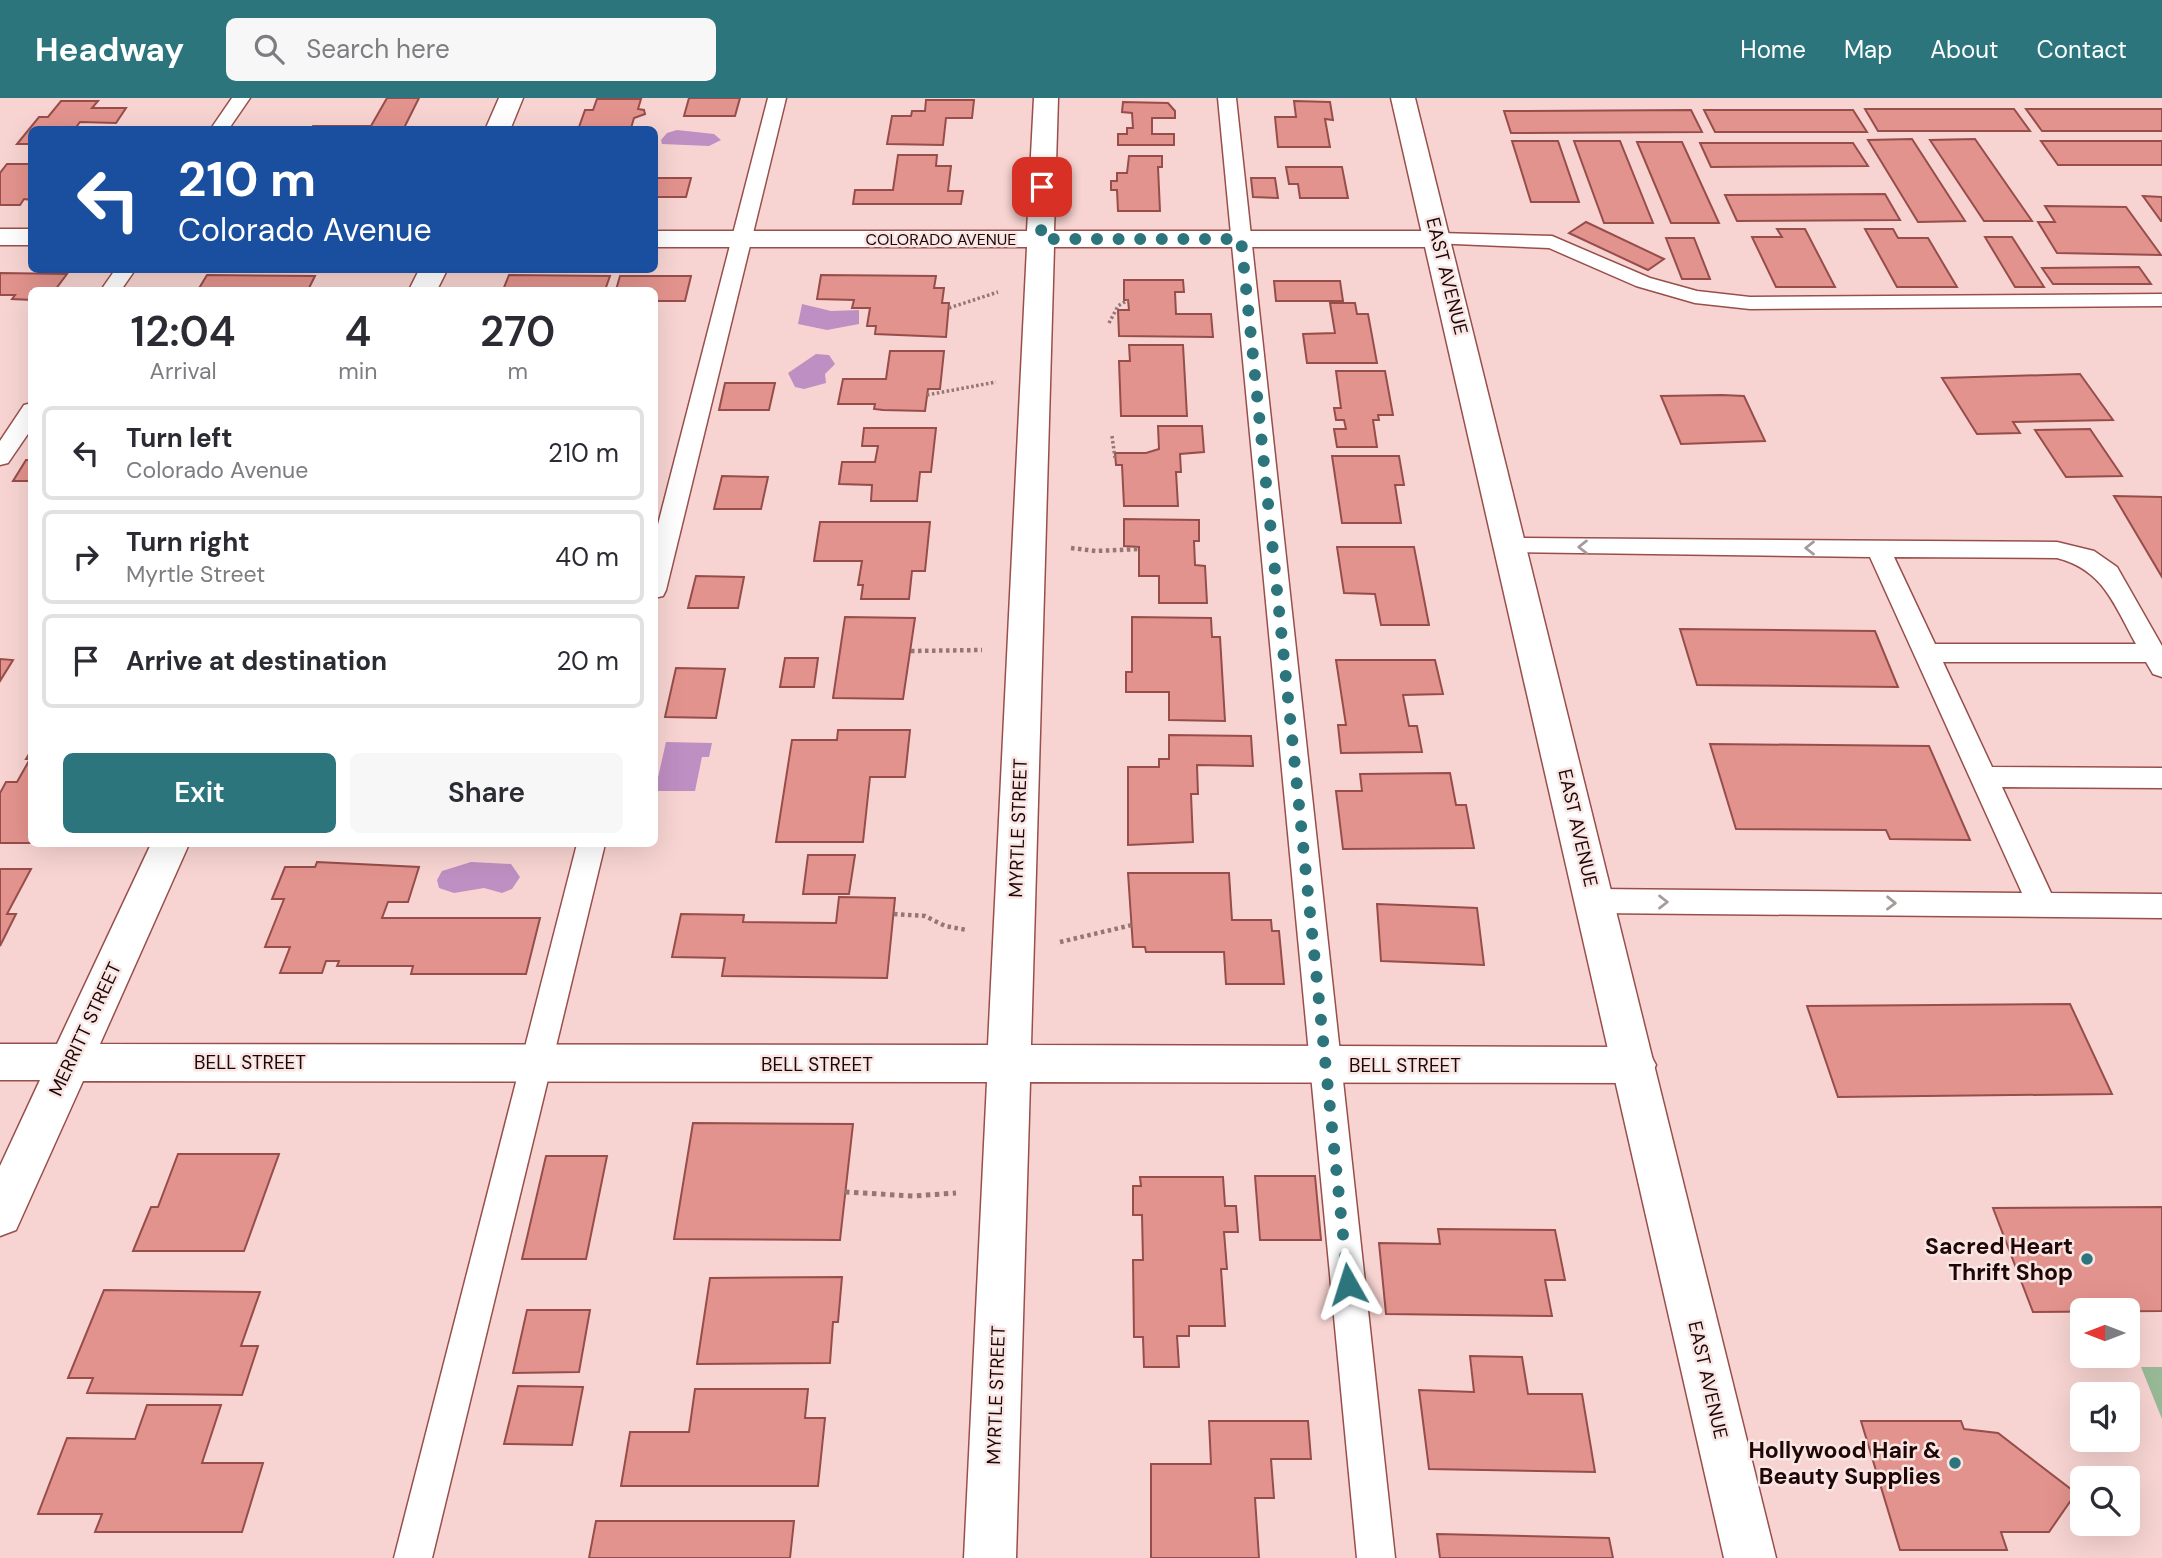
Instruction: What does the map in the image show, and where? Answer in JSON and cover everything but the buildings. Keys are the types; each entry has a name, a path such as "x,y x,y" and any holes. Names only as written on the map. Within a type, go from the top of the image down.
{"street":[{"path":"499,126 511,98"},
{"name":"MYRTLE STREET","path":"990,1558 1046,98"},
{"name":"EAST AVENUE","path":"1404,98 1750,1558"},
{"path":"0,237 28,237"},
{"name":"COLORADO AVENUE","path":"658,239 1438,239"},
{"name":"MERRITT STREET","path":"0,1214 169,847"},
{"name":"BELL STREET","path":"0,1062 1634,1065"}],"lane":[{"path":"222,126 241,98"},
{"path":"658,574 777,98"},
{"path":"1227,98 1376,1558"},
{"path":"1438,239 1552,242 1643,282 1695,297 1750,303 2162,300"},
{"path":"0,458 28,416"},
{"path":"1511,546 2057,550 2085,556 2108,573 2158,660"},
{"path":"1878,548 2042,905"},
{"path":"1926,653 2158,660"},
{"path":"1983,777 2162,778"},
{"path":"413,1558 590,847"},
{"path":"1595,901 2162,906"}],"path":[{"path":"949,308 996,292 1038,291"},
{"path":"1109,323 1118,306 1128,300"},
{"path":"927,395 940,395 984,383 1035,382"},
{"path":"1112,436 1115,458"},
{"path":"1029,548 1139,549"},
{"path":"911,651 1025,650"},
{"path":"894,914 925,916 956,929 1074,941 1106,927 1132,925"},
{"path":"845,1192 913,1196 1003,1194"}],"green space":[{"path":"2141,1367 2162,1367 2162,1419"}],"shaded area":[{"path":"677,130 714,134 721,140 709,146 662,144 661,140 667,133"},
{"path":"802,304 831,311 859,310 859,324 827,330 798,324"},
{"path":"816,354 829,355 835,364 825,374 826,383 804,389 795,387 788,373"},
{"path":"666,742 712,743 709,757 702,757 695,791 658,791 658,778"},
{"path":"471,862 511,864 520,877 512,889 502,893 484,888 454,893 439,888 437,880 442,871"}],"place":[{"name":"Sacred Heart Thrift Shop","path":"2087,1259"},
{"name":"Hollywood Hair & Beauty Supplies","path":"1955,1463"}],"route":[{"path":"1042,187 1041,239 1241,239 1348,1284"}]}
